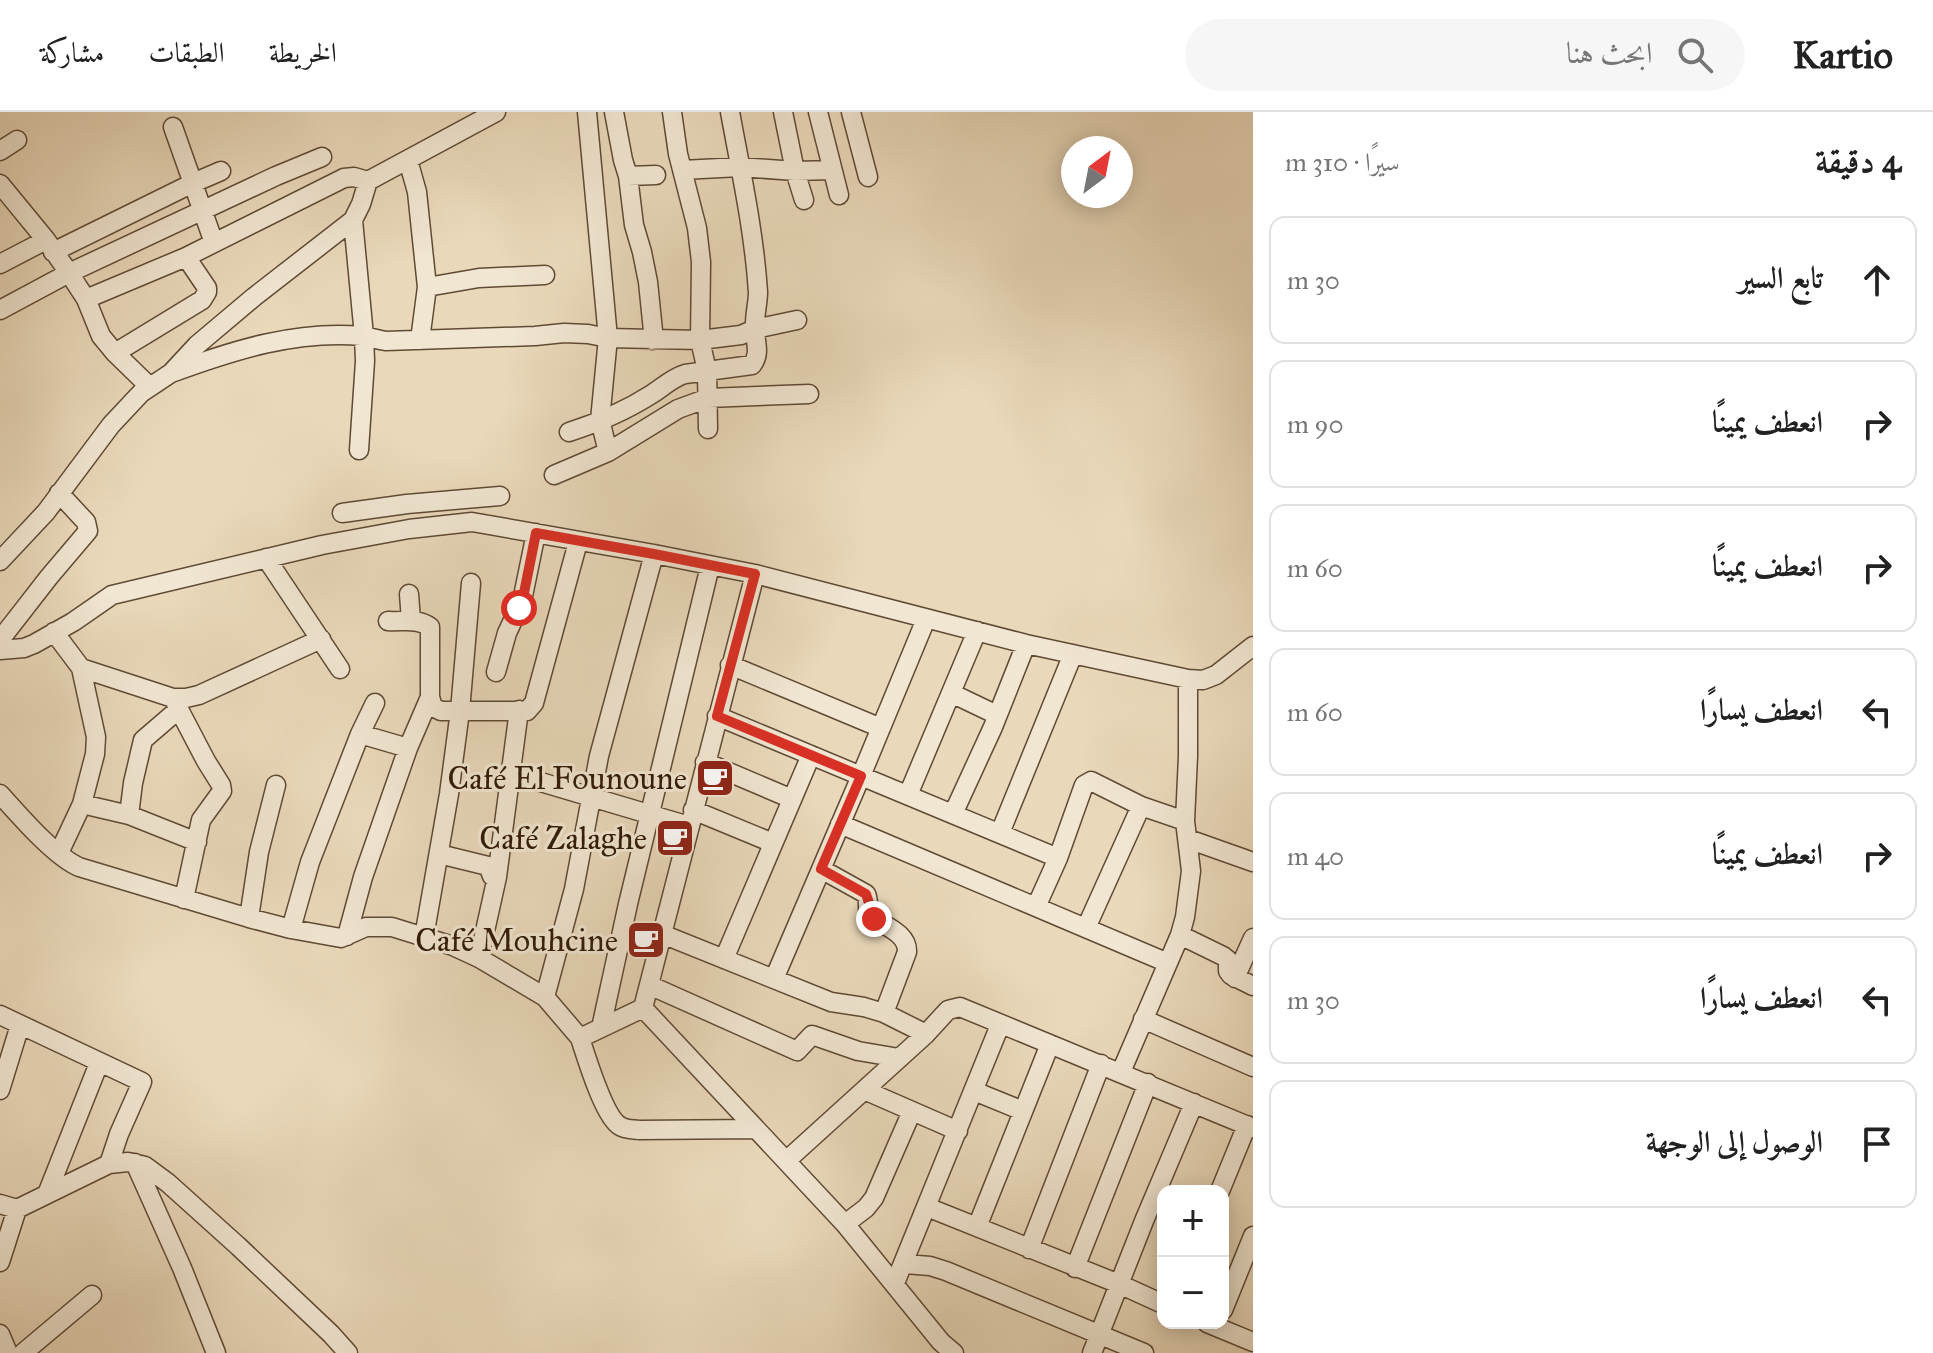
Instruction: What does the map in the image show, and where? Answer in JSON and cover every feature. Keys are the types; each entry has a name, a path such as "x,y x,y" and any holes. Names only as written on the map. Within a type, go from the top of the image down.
{"street":[{"path":"86,299 186,257 344,178 368,181 496,112"},
{"path":"587,112 608,338 600,420 608,452"},
{"path":"614,112 628,176 634,225 648,282 652,340"},
{"path":"672,112 678,154 700,251 700,340 707,371 708,429"},
{"path":"569,432 600,420 677,377 752,365 757,357 755,329 758,295 750,214 730,112"},
{"path":"783,112 804,200"},
{"path":"818,112 839,195"},
{"path":"851,112 868,177"},
{"path":"173,127 214,243"},
{"path":"0,151 17,140"},
{"path":"0,310 69,273 322,157"},
{"path":"408,160 418,196 427,287 420,340"},
{"path":"682,170 740,167 832,170"},
{"path":"0,264 50,246 221,171"},
{"path":"628,176 656,175"},
{"path":"0,561 46,512 111,425 141,393 171,373 197,345 254,297 353,220 368,181"},
{"path":"0,184 6,205 50,246 69,273 86,299 101,336 150,387"},
{"path":"353,220 364,336 359,450"},
{"path":"115,353 202,300 207,288 186,257"},
{"path":"427,287 479,278 545,275"},
{"path":"171,373 269,342 324,335 364,336 386,341 564,333 608,338 700,340 741,335 797,320"},
{"path":"554,475 608,452 678,409 708,398 809,394"},
{"path":"0,640 88,531 86,522 59,493"},
{"path":"342,513 500,496"},
{"path":"407,504 409,529"},
{"path":"0,650 24,648 73,622 112,595 266,558 409,529 472,522 755,574 1026,644 1188,679 1203,680 1216,675 1253,646"},
{"path":"496,672 507,633 522,601 536,533"},
{"path":"388,621 411,620 430,627 430,697 437,710 527,711 534,703 578,542"},
{"path":"545,997 574,889 599,756 654,554"},
{"path":"266,558 340,669"},
{"path":"601,1028 710,566"},
{"path":"580,1038 643,1008 755,574"},
{"path":"424,937 460,711 471,583"},
{"path":"409,594 411,620"},
{"path":"774,979 926,619"},
{"path":"908,795 977,631"},
{"path":"54,632 81,668 96,737 95,754 82,804 59,853"},
{"path":"129,815 143,740 176,703 321,639"},
{"path":"953,814 1026,644"},
{"path":"1000,833 1073,654"},
{"path":"730,665 881,728"},
{"path":"81,668 176,703 221,785 222,791 201,820 184,899"},
{"path":"430,672 463,675"},
{"path":"1121,1072 1185,917 1191,871 1187,830 1188,679"},
{"path":"951,693 997,715"},
{"path":"347,936 363,877 408,748 430,697"},
{"path":"291,929 310,862 375,703"},
{"path":"479,958 497,877 519,710"},
{"path":"717,716 1058,858"},
{"path":"360,734 408,748"},
{"path":"724,959 811,755"},
{"path":"705,762 792,799"},
{"path":"510,773 650,814 691,818 773,843"},
{"path":"1036,907 1058,858 1084,785 1091,781 1253,862"},
{"path":"249,918 259,852 276,785"},
{"path":"0,794 67,861 79,867 291,929 338,938 360,929 392,927 453,946 479,958 545,997 580,1038 608,1112 625,1129 756,1129"},
{"path":"82,804 129,815 197,842"},
{"path":"1086,928 1141,806"},
{"path":"840,824 1168,963"},
{"path":"439,854 486,865 492,876 497,877"},
{"path":"821,869 866,894 870,916 903,937 907,945 884,1013"},
{"path":"662,934 831,1002 884,1013 926,1034"},
{"path":"1180,935 1226,958 1228,971 1235,978 1253,986"},
{"path":"1235,978 1253,938"},
{"path":"649,985 797,1051 812,1035 858,1051 899,1058"},
{"path":"786,1161 926,1034 948,1010 960,1007 1250,1126 1223,1185"},
{"path":"643,1008 845,1224 941,1342 954,1353"},
{"path":"0,1015 142,1083 109,1164"},
{"path":"1143,1019 1253,1067"},
{"path":"0,1090 20,1025"},
{"path":"895,1283 1000,1025"},
{"path":"977,1227 1050,1044"},
{"path":"47,1194 99,1063"},
{"path":"1029,1249 1101,1064"},
{"path":"1075,1268 1148,1083"},
{"path":"864,1090 958,1131"},
{"path":"974,1091 1023,1111"},
{"path":"1092,1353 1194,1103"},
{"path":"845,1224 874,1198 912,1111"},
{"path":"135,1163 216,1353"},
{"path":"0,1262 8,1206 47,1194 109,1164 135,1163 149,1168 168,1183 348,1353"},
{"path":"927,1207 1157,1301"},
{"path":"1229,1291 1253,1236"},
{"path":"905,1264 946,1271 1144,1353"},
{"path":"23,1353 92,1295"},
{"path":"1227,1329 1250,1345"},
{"path":"0,1334 8,1353"}],"place":[{"name":"Café El Founoune","path":"715,778"},
{"name":"Café Zalaghe","path":"675,838"},
{"name":"Café Mouhcine","path":"646,940"}],"route":[{"path":"519,608 536,533 755,574 717,716 861,776 821,869 866,894 869,898 868,912 874,919"}]}
